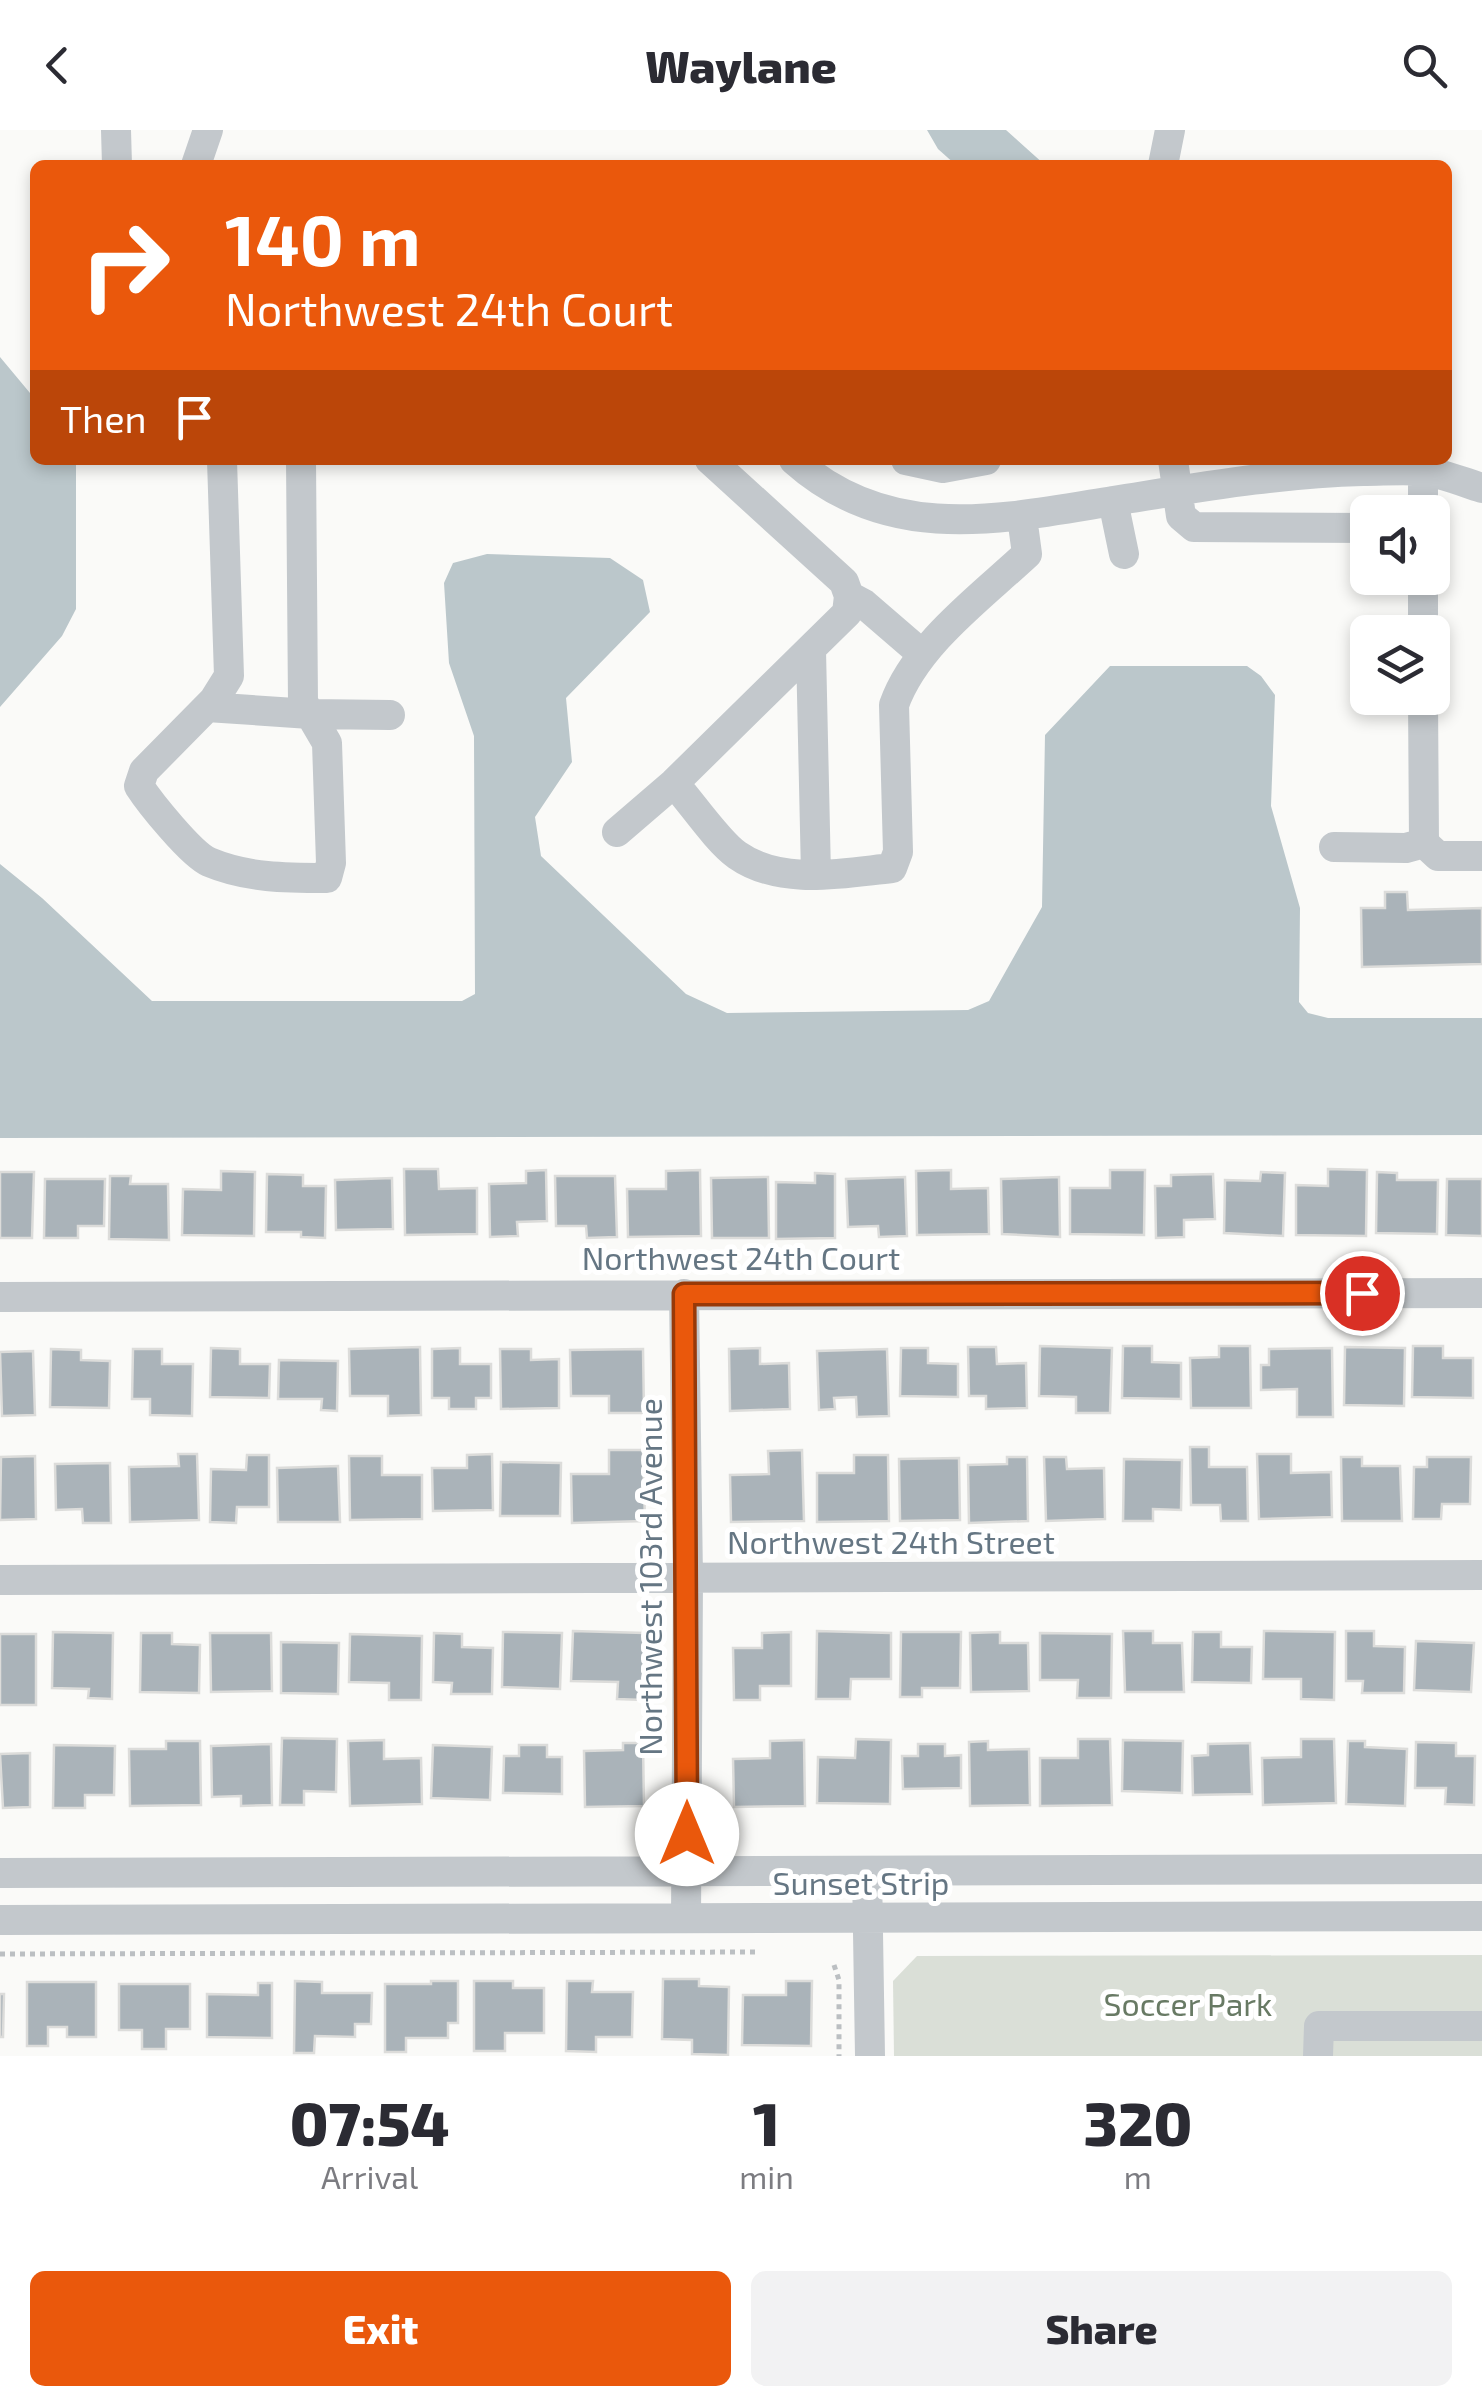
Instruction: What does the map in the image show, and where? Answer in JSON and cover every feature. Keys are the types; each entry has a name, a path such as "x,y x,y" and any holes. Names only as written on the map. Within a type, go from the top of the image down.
{"street":[{"path":"116,130 118,160"},
{"path":"198,160 208,130"},
{"path":"1164,160 1170,130"},
{"path":"222,465 230,676 208,706 144,772 139,786 150,803 205,860 266,878 327,878 331,863 326,742 303,702 301,465"},
{"path":"616,832 674,784 847,614 849,596 844,582 715,465"},
{"path":"801,465 840,491 884,509 932,520 972,522 1312,472 1423,466 1482,488"},
{"path":"929,465 959,465"},
{"path":"1174,465 1181,516 1194,527 1350,528"},
{"path":"1423,466 1423,495"},
{"path":"1114,502 1124,554"},
{"path":"674,784 736,855 771,870 816,875 892,868 898,852 894,705 902,683 922,654 1027,554 1022,517"},
{"path":"849,596 864,604 922,654"},
{"path":"811,650 816,875"},
{"path":"208,706 390,715"},
{"path":"1422,715 1424,843 1438,856 1482,856"},
{"path":"1334,847 1406,848 1424,843"},
{"name":"Northwest 24th Court","path":"0,1298 1482,1293"},
{"name":"Northwest 103rd Avenue","path":"684,1294 688,1579 686,1918"},
{"name":"Northwest 24th Street","path":"0,1580 1482,1575"},
{"name":"Sunset Strip","path":"0,1874 1482,1869"},
{"path":"867,1870 870,2056"},
{"name":"Sunset Strip","path":"0,1920 1482,1916"},
{"path":"1318,2056 1319,2026 1482,2026"}],"path":[{"path":"0,1954 758,1952"},
{"path":"834,1965 839,1980 839,2056"}],"green space":[{"name":"Soccer Park","path":"1482,1955 1482,2056 894,2056 893,1981 917,1956"}],"shaded area":[{"path":"927,130 1006,130 1039,160 950,160 938,149"},
{"path":"0,357 30,393 30,465 76,465 76,609 62,636 0,707"},
{"path":"487,554 610,558 643,580 650,612 566,698 572,762 535,817 541,856 686,994 727,1013 968,1010 989,1001 1042,907 1045,735 1110,666 1247,666 1261,676 1275,695 1271,806 1300,908 1299,1002 1308,1013 1328,1018 1482,1018 1482,1135 0,1138 0,864 152,1001 462,1001 475,994 474,736 449,663 444,583 453,563"}],"building":[{"path":"1385,892 1407,892 1408,910 1482,908 1482,964 1362,967 1361,908 1385,908"},
{"path":"404,1169 438,1169 439,1189 477,1188 477,1234 405,1235"},
{"path":"1328,1169 1367,1170 1366,1236 1296,1235 1296,1185 1328,1186"},
{"path":"546,1170 547,1221 517,1222 518,1236 490,1237 489,1184 526,1183 526,1171"},
{"path":"700,1170 701,1236 628,1237 627,1189 666,1189 666,1171"},
{"path":"951,1170 951,1189 988,1188 989,1234 917,1235 916,1171"},
{"path":"1110,1170 1145,1170 1144,1235 1070,1234 1070,1188 1110,1188"},
{"path":"221,1171 255,1172 254,1236 182,1235 183,1189 221,1190"},
{"path":"0,1172 34,1172 32,1238 0,1238"},
{"path":"1261,1172 1285,1173 1283,1236 1224,1233 1225,1180 1260,1181"},
{"path":"1377,1172 1397,1173 1397,1180 1438,1180 1437,1234 1376,1233"},
{"path":"815,1173 835,1174 835,1238 776,1239 776,1182 815,1183"},
{"path":"267,1174 303,1175 303,1186 326,1186 325,1238 301,1237 301,1232 266,1232"},
{"path":"1213,1174 1215,1219 1184,1220 1184,1237 1156,1238 1155,1186 1171,1186 1171,1175"},
{"path":"110,1176 131,1176 130,1184 168,1184 169,1240 109,1239"},
{"path":"555,1176 615,1176 617,1237 587,1238 586,1226 556,1226"},
{"path":"768,1177 769,1238 712,1238 711,1178"},
{"path":"905,1177 907,1236 879,1237 878,1226 848,1227 846,1179"},
{"path":"1059,1177 1060,1237 1002,1234 1001,1179"},
{"path":"392,1178 393,1229 336,1230 335,1180"},
{"path":"45,1179 105,1179 104,1226 78,1226 78,1238 44,1238"},
{"path":"1447,1179 1482,1179 1482,1236 1446,1235"},
{"path":"1040,1346 1112,1348 1110,1413 1076,1413 1076,1397 1039,1396"},
{"path":"1123,1346 1152,1346 1152,1362 1181,1363 1181,1399 1122,1398"},
{"path":"1219,1346 1250,1346 1251,1408 1191,1408 1190,1358 1219,1357"},
{"path":"1413,1346 1443,1346 1443,1358 1473,1358 1473,1398 1412,1397"},
{"path":"420,1347 421,1415 388,1416 388,1396 350,1396 349,1349"},
{"path":"968,1347 996,1347 997,1364 1026,1363 1027,1408 986,1409 986,1396 969,1396"},
{"path":"1345,1347 1405,1348 1404,1406 1344,1405"},
{"path":"211,1348 240,1349 240,1364 270,1364 269,1398 210,1397"},
{"path":"460,1348 460,1364 491,1364 491,1398 476,1398 476,1409 449,1409 449,1398 432,1398 432,1349"},
{"path":"760,1348 760,1364 789,1363 790,1409 730,1411 729,1349"},
{"path":"901,1348 928,1348 928,1363 958,1364 958,1397 900,1396"},
{"path":"1332,1348 1333,1417 1297,1417 1297,1389 1261,1390 1261,1365 1269,1365 1269,1349"},
{"path":"51,1349 81,1350 81,1360 110,1361 109,1408 50,1407"},
{"path":"133,1349 162,1349 162,1364 193,1364 192,1416 150,1415 150,1399 132,1399"},
{"path":"500,1349 531,1349 531,1360 559,1359 559,1408 501,1409"},
{"path":"643,1349 644,1413 609,1413 609,1396 571,1396 570,1350"},
{"path":"887,1349 889,1416 857,1417 856,1397 834,1398 835,1409 819,1410 817,1351"},
{"path":"33,1351 35,1415 2,1416 0,1352"},
{"path":"279,1360 338,1361 337,1411 321,1410 322,1399 278,1399"},
{"path":"1190,1447 1209,1447 1209,1467 1247,1467 1248,1521 1221,1521 1220,1505 1191,1505"},
{"path":"609,1450 643,1450 645,1521 572,1523 571,1474 609,1474"},
{"path":"802,1450 804,1521 731,1522 730,1475 769,1474 768,1451"},
{"path":"178,1454 197,1454 199,1520 130,1522 129,1467 179,1466"},
{"path":"492,1454 493,1510 433,1511 432,1468 467,1468 467,1455"},
{"path":"1257,1454 1291,1454 1291,1473 1331,1472 1332,1517 1259,1519"},
{"path":"247,1455 269,1455 269,1507 237,1507 236,1523 210,1522 211,1469 246,1470"},
{"path":"854,1455 888,1455 889,1521 817,1522 817,1473 854,1473"},
{"path":"35,1456 36,1519 0,1520 1,1457"},
{"path":"349,1456 382,1456 382,1475 422,1475 422,1519 350,1520"},
{"path":"1007,1457 1027,1457 1028,1521 969,1523 968,1465 1007,1464"},
{"path":"1044,1457 1066,1457 1067,1469 1104,1468 1105,1519 1046,1521"},
{"path":"1341,1457 1362,1457 1362,1466 1400,1466 1402,1521 1342,1521"},
{"path":"1427,1457 1471,1457 1470,1504 1442,1504 1441,1519 1413,1519 1414,1467 1427,1467"},
{"path":"959,1458 960,1520 900,1521 899,1459"},
{"path":"1124,1459 1182,1460 1181,1510 1153,1509 1153,1521 1123,1521"},
{"path":"501,1462 561,1463 560,1516 500,1516"},
{"path":"110,1463 111,1523 83,1523 82,1509 56,1510 55,1464"},
{"path":"338,1466 340,1522 278,1522 277,1468"},
{"path":"573,1631 645,1633 644,1700 617,1699 618,1682 571,1681"},
{"path":"817,1631 891,1633 891,1679 851,1679 850,1699 816,1699"},
{"path":"1123,1631 1153,1631 1153,1643 1182,1643 1184,1692 1125,1692"},
{"path":"1264,1631 1335,1632 1334,1700 1301,1699 1301,1679 1263,1679"},
{"path":"1346,1631 1374,1631 1374,1646 1405,1647 1404,1693 1362,1693 1363,1681 1346,1681"},
{"path":"53,1632 113,1633 112,1699 88,1698 89,1689 52,1688"},
{"path":"503,1632 562,1633 560,1689 502,1687"},
{"path":"791,1632 791,1686 760,1686 760,1700 734,1700 733,1648 762,1648 762,1633"},
{"path":"901,1632 961,1632 960,1688 922,1688 922,1697 900,1697"},
{"path":"1000,1632 1000,1643 1028,1643 1029,1691 971,1692 970,1633"},
{"path":"1193,1632 1221,1632 1221,1647 1252,1647 1251,1683 1192,1682"},
{"path":"141,1633 172,1633 172,1644 200,1645 199,1693 140,1692"},
{"path":"210,1633 271,1633 272,1691 211,1692"},
{"path":"434,1633 462,1634 462,1647 493,1648 492,1694 451,1694 452,1683 433,1682"},
{"path":"1040,1633 1112,1634 1111,1698 1077,1698 1078,1680 1040,1680"},
{"path":"0,1634 36,1634 36,1705 0,1705"},
{"path":"350,1634 422,1636 421,1700 389,1700 389,1683 349,1682"},
{"path":"1416,1641 1474,1643 1471,1692 1414,1690"},
{"path":"281,1642 339,1643 338,1694 281,1693"},
{"path":"282,1738 337,1739 336,1792 304,1791 304,1805 280,1805"},
{"path":"856,1739 891,1740 890,1804 817,1803 818,1757 855,1758"},
{"path":"1078,1739 1110,1739 1112,1805 1040,1806 1040,1758 1078,1758"},
{"path":"1301,1739 1334,1739 1336,1803 1263,1805 1262,1758 1301,1757"},
{"path":"384,1740 384,1759 421,1758 422,1804 350,1806 348,1741"},
{"path":"804,1740 805,1806 734,1807 733,1759 770,1758 770,1741"},
{"path":"1123,1740 1183,1741 1182,1793 1122,1791"},
{"path":"166,1741 200,1741 201,1805 130,1806 129,1749 166,1749"},
{"path":"988,1741 988,1750 1029,1749 1030,1805 970,1806 969,1742"},
{"path":"1348,1741 1365,1741 1365,1747 1407,1749 1405,1806 1346,1804"},
{"path":"1416,1742 1456,1743 1456,1756 1475,1756 1474,1805 1445,1804 1446,1788 1415,1788"},
{"path":"623,1743 643,1743 644,1806 585,1807 584,1751 623,1750"},
{"path":"1250,1743 1252,1794 1193,1795 1192,1756 1208,1755 1208,1744"},
{"path":"271,1744 272,1805 241,1806 241,1796 212,1797 211,1746"},
{"path":"918,1744 945,1744 945,1756 961,1755 961,1788 903,1789 902,1756 918,1756"},
{"path":"54,1745 115,1746 114,1795 85,1795 85,1808 53,1808"},
{"path":"433,1745 492,1747 490,1800 431,1798"},
{"path":"519,1745 547,1745 547,1757 562,1757 562,1794 503,1793 504,1756 519,1756"},
{"path":"30,1753 30,1807 3,1808 0,1754"},
{"path":"663,1979 699,1979 699,1986 729,1987 728,2055 692,2054 692,2040 662,2039"},
{"path":"295,1981 322,1982 322,1993 372,1993 371,2024 355,2024 355,2037 315,2036 314,2053 294,2053"},
{"path":"458,1981 458,2023 448,2023 448,2038 406,2038 406,2052 385,2052 385,1984"},
{"path":"474,1981 513,1981 513,1988 544,1988 544,2033 505,2033 505,2051 474,2051"},
{"path":"567,1981 593,1981 592,1992 633,1992 632,2037 596,2037 596,2052 566,2051"},
{"path":"786,1981 812,1981 811,2046 742,2045 743,1995 786,1995"},
{"path":"27,1982 96,1982 96,2037 67,2037 67,2027 48,2027 48,2046 27,2046"},
{"path":"258,1983 272,1983 272,2038 207,2037 207,1994 258,1995"},
{"path":"119,1984 190,1984 190,2029 166,2029 166,2049 142,2049 142,2030 119,2030"},
{"path":"0,1994 4,1994 3,2037 0,2037"}],"route":[{"path":"687,1834 684,1294 1362,1293"}]}
